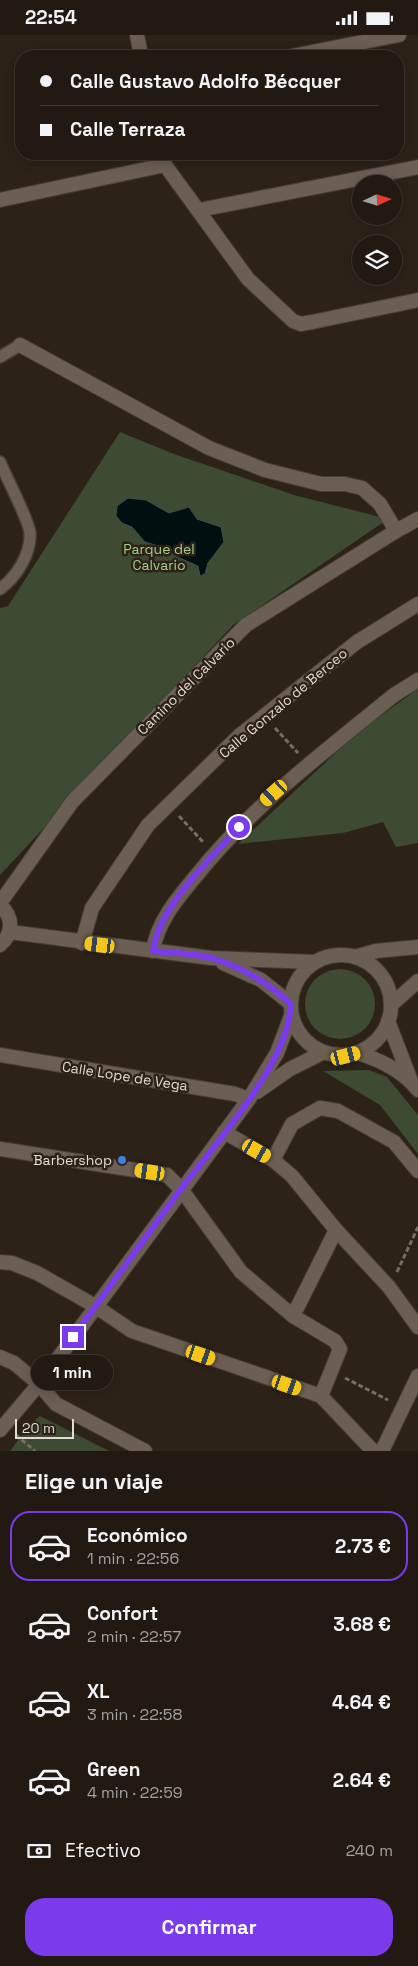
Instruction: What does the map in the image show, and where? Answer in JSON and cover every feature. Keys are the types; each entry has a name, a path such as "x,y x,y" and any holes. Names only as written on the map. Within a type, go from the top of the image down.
{"street":[{"path":"137,35 140,50"},
{"path":"323,50 399,35"},
{"path":"0,200 160,160"},
{"path":"165,160 248,279 293,321 301,324 418,300"},
{"path":"199,211 418,167"},
{"path":"20,345 209,448 265,470 321,485 345,484 362,488 380,504 396,531"},
{"name":"Camino del Calvario","path":"0,904 72,802 246,625 418,519"},
{"name":"Calle Gonzalo de Berceo","path":"82,943 92,908 148,825 239,736 357,642 418,604"},
{"path":"153,951 156,934 176,900 251,814 394,695 418,680"},
{"path":"0,904 9,917 10,932 0,945"},
{"path":"10,932 82,943 211,958 314,962"},
{"path":"355,957 376,951 418,947"},
{"path":"1,1428 39,1384 249,1099 277,1053 290,1009 301,975 314,962 327,956 355,957 370,964 381,975 388,989 391,1005 388,1021 382,1035 358,1053 346,1056 322,1053 302,1038 290,1009 261,980 211,958"},
{"path":"391,1005 418,981"},
{"path":"388,1021 415,1085"},
{"path":"249,1099 290,1069 322,1053"},
{"path":"358,1053 374,1058 415,1085"},
{"name":"Calle Lope de Vega","path":"0,1055 236,1094 249,1099"},
{"path":"273,1160 292,1123 320,1108 338,1111 394,1142 418,1171"},
{"path":"224,1132 273,1160 292,1176 388,1287 418,1327"},
{"path":"0,1149 167,1175 181,1189 241,1272 293,1316 335,1341 340,1349 321,1396"},
{"path":"293,1316 336,1229"},
{"path":"0,1262 12,1263 37,1273 95,1306 132,1331 321,1396 372,1451"},
{"path":"0,1357 14,1363 39,1384 56,1404 145,1451"},
{"path":"382,1451 418,1376"}],"lane":[{"path":"0,357 20,345"},
{"path":"0,462 30,532 28,552 11,581 0,589"}],"path":[{"path":"264,716 309,764"},
{"path":"169,804 214,855"},
{"path":"388,1287 418,1227"},
{"path":"334,1367 342,1377 403,1407"},
{"path":"1,1428 35,1451"}],"green space":[{"name":"Parque del Calvario","path":"120,432 174,454 294,495 388,519 233,625 0,875 0,608 8,606"},
{"path":"418,689 418,843 396,847 383,822 343,833 238,844 358,732"},
{"path":"340,969 353,972 365,979 372,991 375,1004 372,1017 365,1029 353,1036 340,1039 327,1036 315,1029 308,1017 305,1004 308,991 315,979 327,972"},
{"path":"369,1070 387,1077 418,1115 418,1154 380,1105 323,1071"},
{"path":"40,1416 109,1451 10,1451 28,1427"}],"shaded area":[{"path":"128,498 146,500 169,513 189,507 197,519 221,527 224,542 208,563 205,574 200,576 198,566 175,556 165,548 145,542 132,527 122,523 116,516 117,506"}],"place":[{"name":"Barbershop","path":"122,1160"}],"route":[{"path":"73,1337 249,1099 277,1053 291,1016 290,1003 279,993 261,980 232,966 211,958 153,951 156,934 176,900 239,827"}]}
